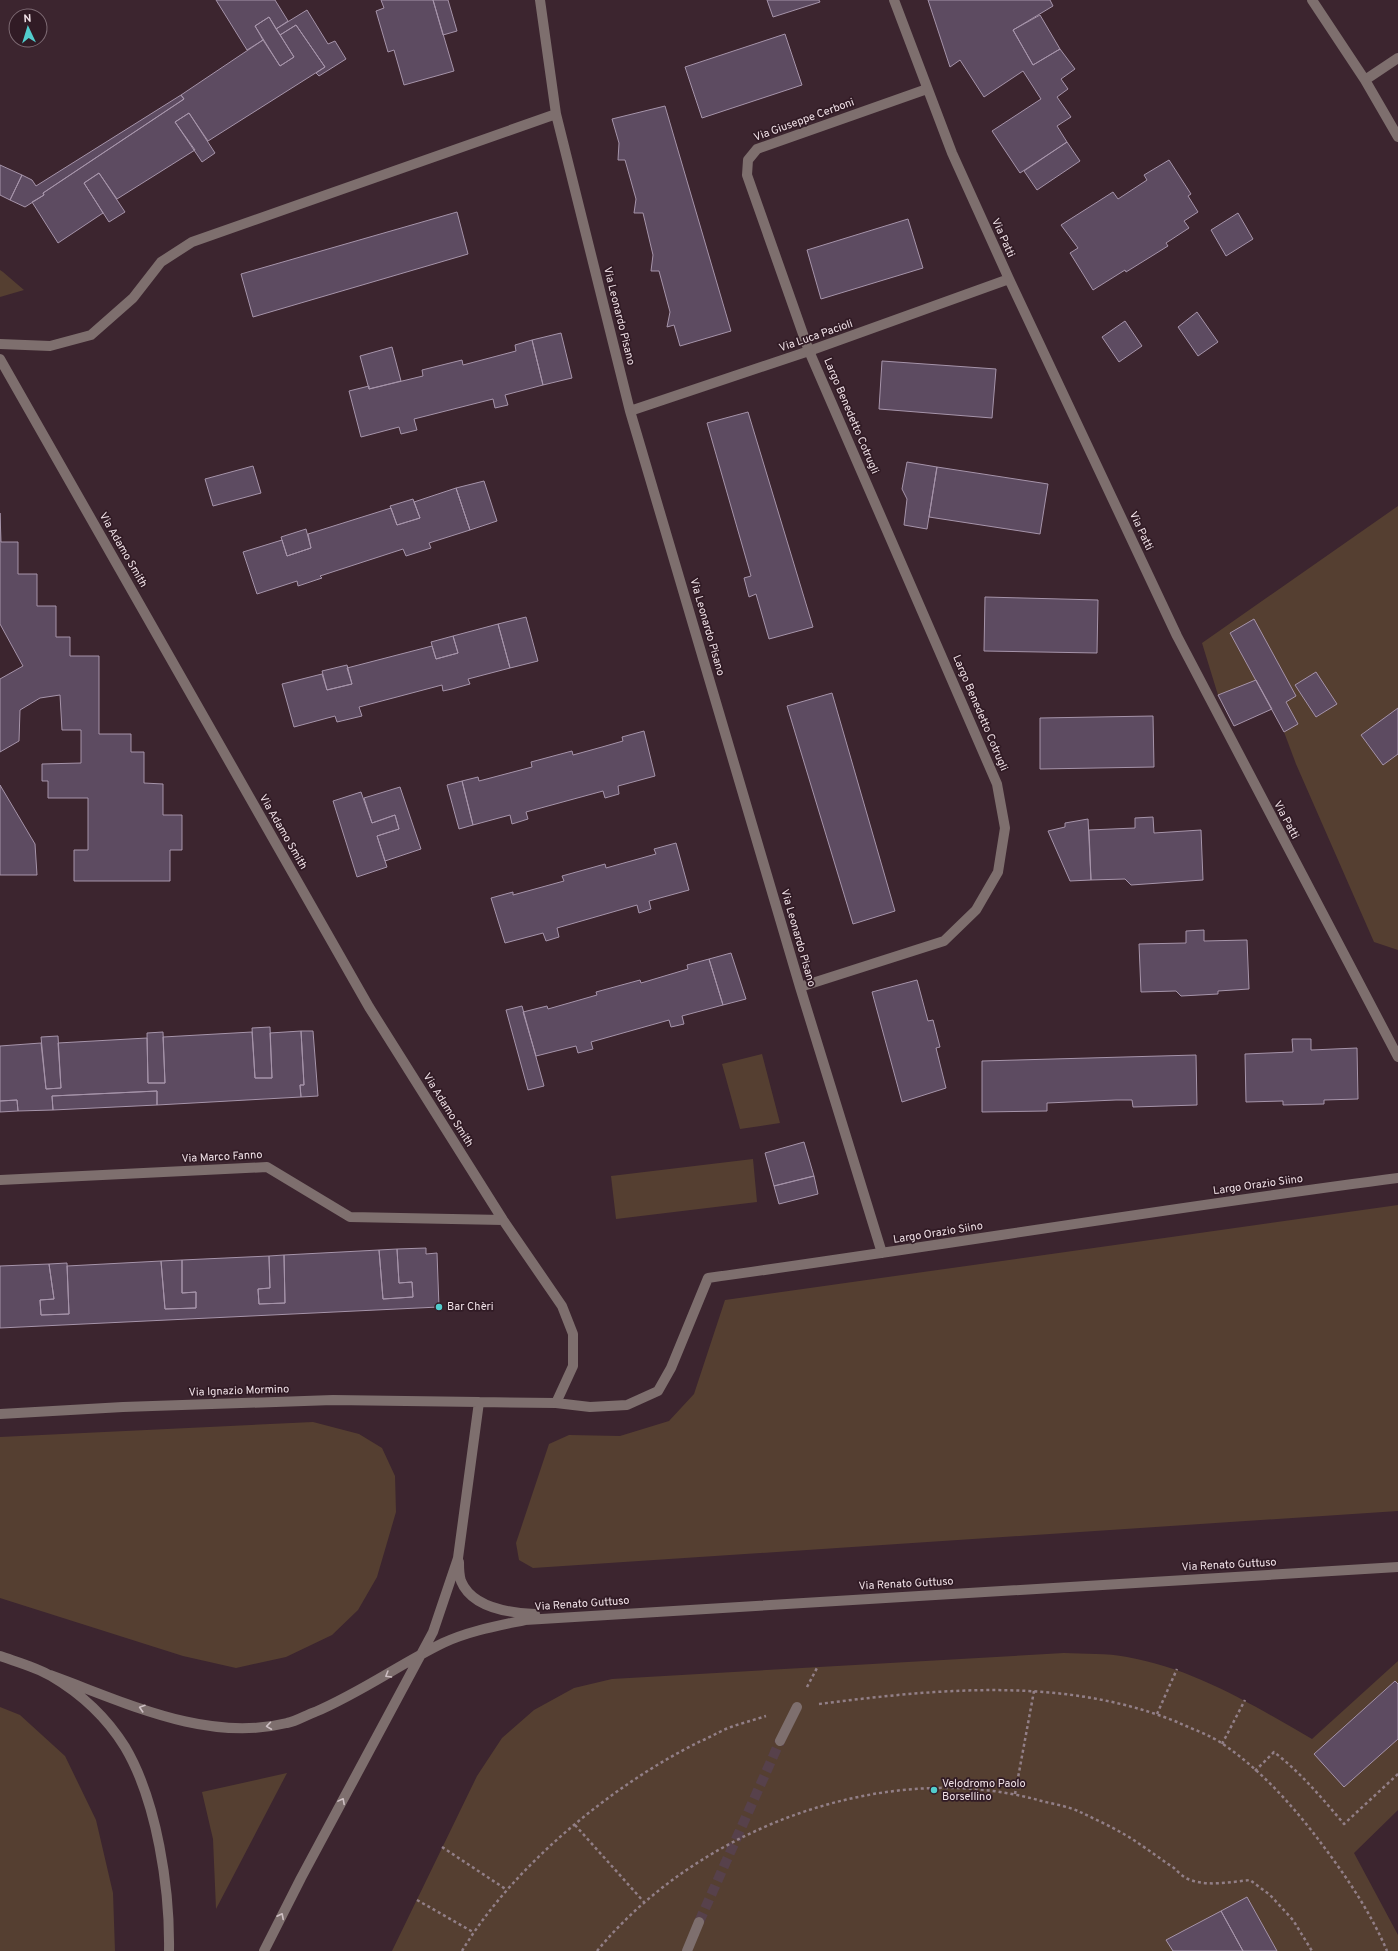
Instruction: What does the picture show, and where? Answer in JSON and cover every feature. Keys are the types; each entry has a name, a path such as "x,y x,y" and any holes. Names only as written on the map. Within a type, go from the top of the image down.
{"street":[{"name":"Via Leonardo Pisano","path":"540,0 556,114 630,411 800,987 882,1253"},
{"name":"Via Patti","path":"894,0 952,153 1009,279 1177,636 1398,1057"},
{"path":"1312,0 1365,80 1398,137"},
{"path":"1365,80 1398,58"},
{"name":"Via Giuseppe Cerboni","path":"809,351 747,175 748,160 757,148 927,89"},
{"path":"0,344 50,346 91,335 133,298 161,262 192,242 556,114"},
{"name":"Via Luca Pacioli","path":"630,411 809,351 1009,279"},
{"name":"Largo Benedetto Cotrugli","path":"800,987 944,941 976,910 998,872 1005,828 997,784 809,351"},
{"name":"Via Adamo Smith","path":"0,359 369,1007 503,1220 562,1306 573,1334 572,1366 556,1403"},
{"name":"Via Marco Fanno","path":"0,1180 267,1167 350,1217 503,1220"},
{"name":"Largo Orazio Siino","path":"556,1403 590,1407 627,1405 658,1390 671,1368 708,1278 1245,1198 1398,1178"},
{"name":"Via Ignazio Mormino","path":"0,1414 123,1407 333,1400 556,1403"},
{"path":"264,1951 301,1878 433,1632 458,1558 479,1402"},
{"path":"458,1558 461,1580 465,1587 469,1593 488,1605 517,1613 575,1616"},
{"name":"Via Renato Guttuso","path":"50,1675 178,1720 215,1726 258,1727 288,1723 329,1706 444,1643 478,1630 525,1620 1398,1567"},
{"path":"0,1656 50,1675 83,1698 106,1721 125,1747 138,1774 151,1812 161,1858 166,1902 169,1951"},
{"path":"780,1741 797,1707"},
{"path":"687,1951 699,1922"}],"path":[{"path":"1157,1714 1177,1669"},
{"path":"462,1951 473,1932 506,1890 559,1838 621,1788 675,1754 730,1727 797,1707 876,1697 972,1690 1034,1692 1101,1700 1157,1714 1222,1744 1267,1781 1304,1820 1343,1873 1382,1939 1387,1951"},
{"path":"1015,1794 1034,1692"},
{"path":"1222,1744 1245,1700"},
{"path":"1255,1771 1274,1752 1288,1762 1312,1786 1344,1824 1398,1774"},
{"path":"597,1951 613,1931 644,1902 713,1852 773,1824 841,1800 908,1789 974,1788 1015,1794 1079,1811 1136,1841 1188,1879 1216,1884 1250,1880 1270,1895 1293,1920 1312,1951"},
{"path":"575,1825 644,1902"},
{"path":"442,1848 506,1890"},
{"path":"417,1900 473,1932"}],"shaded area":[{"path":"0,270 3,272 24,290 0,297"},
{"path":"1398,506 1398,950 1374,942 1296,764 1284,732 1272,709 1234,726 1218,695 1202,643"},
{"path":"762,1054 780,1123 740,1129 722,1064"},
{"path":"753,1159 757,1202 616,1219 611,1176"},
{"path":"1398,1205 1398,1511 533,1568 519,1560 516,1543 549,1444 569,1435 620,1436 669,1421 694,1394 725,1300"},
{"path":"313,1422 359,1434 382,1448 395,1476 396,1512 377,1577 358,1610 332,1635 286,1657 236,1668 183,1656 0,1598 0,1437"},
{"name":"Velodromo Paolo Borsellino","path":"1064,1653 1104,1654 1127,1657 1176,1670 1200,1679 1245,1701 1312,1739 1398,1661 1398,1810 1354,1853 1398,1935 1398,1951 392,1951 477,1776 502,1738 534,1710 574,1688 612,1679"},
{"path":"0,1707 20,1715 65,1756 96,1820 113,1893 115,1951 0,1951"},
{"path":"287,1773 216,1909 213,1839 202,1792"}],"building":[{"path":"216,0 275,0 288,21 276,29 269,17 255,26 263,40 247,50"},
{"path":"381,0 433,0 454,71 404,85 394,50 388,52 376,11 384,8"},
{"path":"433,0 448,0 457,31 443,35"},
{"path":"767,0 819,0 820,2 773,17"},
{"path":"928,0 1050,0 1053,6 1013,30 1033,65 1060,49 1075,69 1061,79 1068,89 1057,97 1071,117 1057,126 1067,142 1020,173 992,131 1041,99 1023,71 984,97 960,60 950,67"},
{"path":"307,10 328,44 335,41 346,59 319,76 316,73 325,67 296,25 280,35 276,29"},
{"path":"1040,15 1060,49 1033,65 1013,30"},
{"path":"269,17 294,57 280,66 255,26"},
{"path":"296,25 325,67 208,141 189,113 175,122 195,150 117,199 99,173 84,183 103,213 58,243 32,202 44,195 43,193 184,99 181,95 263,40 280,66 294,57 280,35"},
{"path":"785,34 802,85 702,118 685,67"},
{"path":"181,95 184,99 43,193 44,195 25,207 10,200 22,175 32,180 36,186"},
{"path":"665,106 731,331 680,346 674,325 667,327 670,312 659,271 651,271 653,255 643,213 634,213 636,199 625,160 618,160 619,143 612,119"},
{"path":"189,113 215,153 202,162 175,122"},
{"path":"1067,142 1080,161 1037,190 1024,171"},
{"path":"1169,160 1191,194 1188,196 1198,212 1184,221 1189,228 1166,243 1168,246 1093,290 1070,253 1078,248 1061,225 1113,192 1118,199 1147,180 1144,175"},
{"path":"0,165 22,175 10,200 0,195"},
{"path":"99,173 125,212 109,222 84,183"},
{"path":"457,212 468,254 253,317 241,274"},
{"path":"1238,213 1253,239 1226,256 1211,230"},
{"path":"908,219 923,268 821,299 807,250"},
{"path":"1197,312 1218,342 1198,356 1178,327"},
{"path":"1125,321 1142,346 1119,362 1102,337"},
{"path":"561,333 572,378 543,385 532,340"},
{"path":"532,340 543,385 505,395 508,405 495,408 493,399 414,419 417,430 401,434 399,427 361,437 349,391 369,386 369,389 423,376 422,370 462,360 463,365 516,351 515,345"},
{"path":"392,347 401,381 369,389 360,356"},
{"path":"882,361 996,369 992,418 879,409"},
{"path":"748,412 813,627 769,639 756,594 749,597 744,578 751,576 707,423"},
{"path":"907,462 937,467 927,529 904,525 907,499 902,489"},
{"path":"253,466 261,493 213,506 205,479"},
{"path":"937,467 1048,484 1040,534 929,517"},
{"path":"484,481 497,521 470,530 456,488"},
{"path":"456,488 470,530 429,543 431,548 406,556 403,549 320,576 322,578 298,586 297,581 257,594 243,552 282,540 287,556 311,548 308,534 391,508 397,525 420,518 414,502"},
{"path":"413,499 420,518 397,525 390,506"},
{"path":"0,513 1,542 18,542 18,574 37,574 37,606 56,606 56,637 70,637 70,656 99,656 99,734 131,734 131,752 144,752 144,783 163,784 163,815 182,815 182,850 170,850 170,881 74,881 74,850 88,850 88,798 48,798 48,781 42,781 42,764 81,763 81,730 62,730 60,695 40,698 20,710 19,741 0,752 0,679 23,666 0,624"},
{"path":"306,529 311,548 287,556 281,537"},
{"path":"985,597 1098,600 1097,653 984,651"},
{"path":"526,617 538,661 510,668 498,624"},
{"path":"1254,619 1296,696 1286,702 1298,724 1284,732 1230,633"},
{"path":"498,624 510,668 468,679 470,684 452,689 443,691 442,685 359,707 362,716 337,722 335,716 294,727 282,684 322,674 327,690 352,684 347,668 432,646 436,659 458,653 453,636"},
{"path":"453,636 458,653 436,659 431,642"},
{"path":"347,665 352,684 327,690 322,671"},
{"path":"1316,672 1337,704 1316,717 1295,685"},
{"path":"1256,680 1272,709 1234,726 1218,695"},
{"path":"832,693 895,911 853,924 787,706"},
{"path":"1398,708 1398,754 1383,765 1361,735"},
{"path":"1153,716 1154,767 1040,769 1040,718"},
{"path":"644,731 655,776 618,786 619,794 605,798 603,791 526,812 528,819 512,824 510,815 473,825 462,781 478,777 479,781 532,767 531,762 572,751 573,755 623,741 622,737"},
{"path":"462,781 473,825 459,829 447,785"},
{"path":"0,785 35,844 37,875 0,875"},
{"path":"400,787 421,849 385,861 377,836 399,829 395,815 372,823 364,798"},
{"path":"361,792 372,823 395,815 399,829 377,836 387,867 357,877 333,801"},
{"path":"1153,817 1154,833 1201,830 1203,880 1131,885 1125,879 1091,880 1089,830 1135,828 1135,818"},
{"path":"1088,819 1091,880 1070,881 1048,831 1065,827 1065,823"},
{"path":"676,843 689,890 649,901 651,909 639,913 637,905 557,928 559,937 546,941 543,933 505,943 491,898 513,892 513,895 564,881 562,876 605,864 606,868 656,854 654,849"},
{"path":"1204,930 1204,941 1247,940 1249,989 1218,991 1218,994 1181,996 1176,991 1141,992 1139,944 1186,943 1186,931"},
{"path":"731,953 746,999 723,1005 709,959"},
{"path":"709,959 723,1005 682,1016 684,1024 671,1027 669,1020 591,1042 593,1049 578,1053 576,1046 536,1056 523,1012 547,1006 548,1009 597,995 596,992 640,980 641,983 688,969 687,965"},
{"path":"917,980 928,1021 933,1020 940,1047 936,1048 946,1088 902,1102 872,992"},
{"path":"522,1006 544,1086 528,1090 506,1010"},
{"path":"270,1027 272,1078 255,1078 252,1028"},
{"path":"301,1031 304,1085 300,1085 301,1097 157,1105 157,1091 52,1096 53,1110 18,1111 17,1100 0,1101 0,1046 41,1043 46,1089 61,1088 58,1043 147,1038 148,1083 165,1083 163,1037 252,1032 255,1078 272,1078 270,1033"},
{"path":"301,1031 313,1031 318,1096 301,1097 300,1085 304,1085"},
{"path":"163,1032 165,1083 148,1083 147,1033"},
{"path":"58,1036 61,1088 46,1089 41,1037"},
{"path":"1292,1039 1311,1039 1311,1050 1357,1048 1358,1099 1324,1100 1324,1104 1283,1105 1283,1101 1246,1102 1245,1054 1293,1052"},
{"path":"1196,1055 1197,1105 1133,1107 1132,1100 1116,1100 1047,1103 1047,1111 982,1112 982,1061"},
{"path":"157,1091 157,1105 53,1110 52,1096"},
{"path":"17,1100 18,1111 0,1112 0,1101"},
{"path":"804,1142 814,1176 774,1186 765,1153"},
{"path":"814,1176 818,1194 779,1204 774,1186"},
{"path":"426,1248 426,1254 437,1253 439,1307 0,1328 0,1266 49,1264 54,1299 40,1300 41,1315 69,1314 67,1266 161,1261 165,1309 196,1308 196,1292 182,1293 182,1260 269,1256 270,1288 258,1289 259,1304 285,1303 284,1255 379,1250 383,1299 413,1297 412,1282 399,1283 397,1249"},
{"path":"397,1249 399,1283 412,1282 413,1297 383,1299 379,1250"},
{"path":"284,1255 285,1303 259,1304 258,1289 270,1288 269,1256"},
{"path":"182,1260 182,1293 196,1292 196,1308 165,1309 161,1261"},
{"path":"67,1263 69,1314 41,1315 40,1300 54,1299 49,1264"},
{"path":"1395,1681 1398,1684 1398,1739 1344,1787 1314,1754"},
{"path":"1247,1897 1277,1951 1243,1951 1221,1911"},
{"path":"1221,1911 1243,1951 1173,1951 1166,1940"}],"tunnel":[{"path":"699,1922 780,1741"}],"place":[{"name":"Bar Chèri","path":"439,1307"},
{"name":"Velodromo Paolo Borsellino","path":"934,1790"}]}
